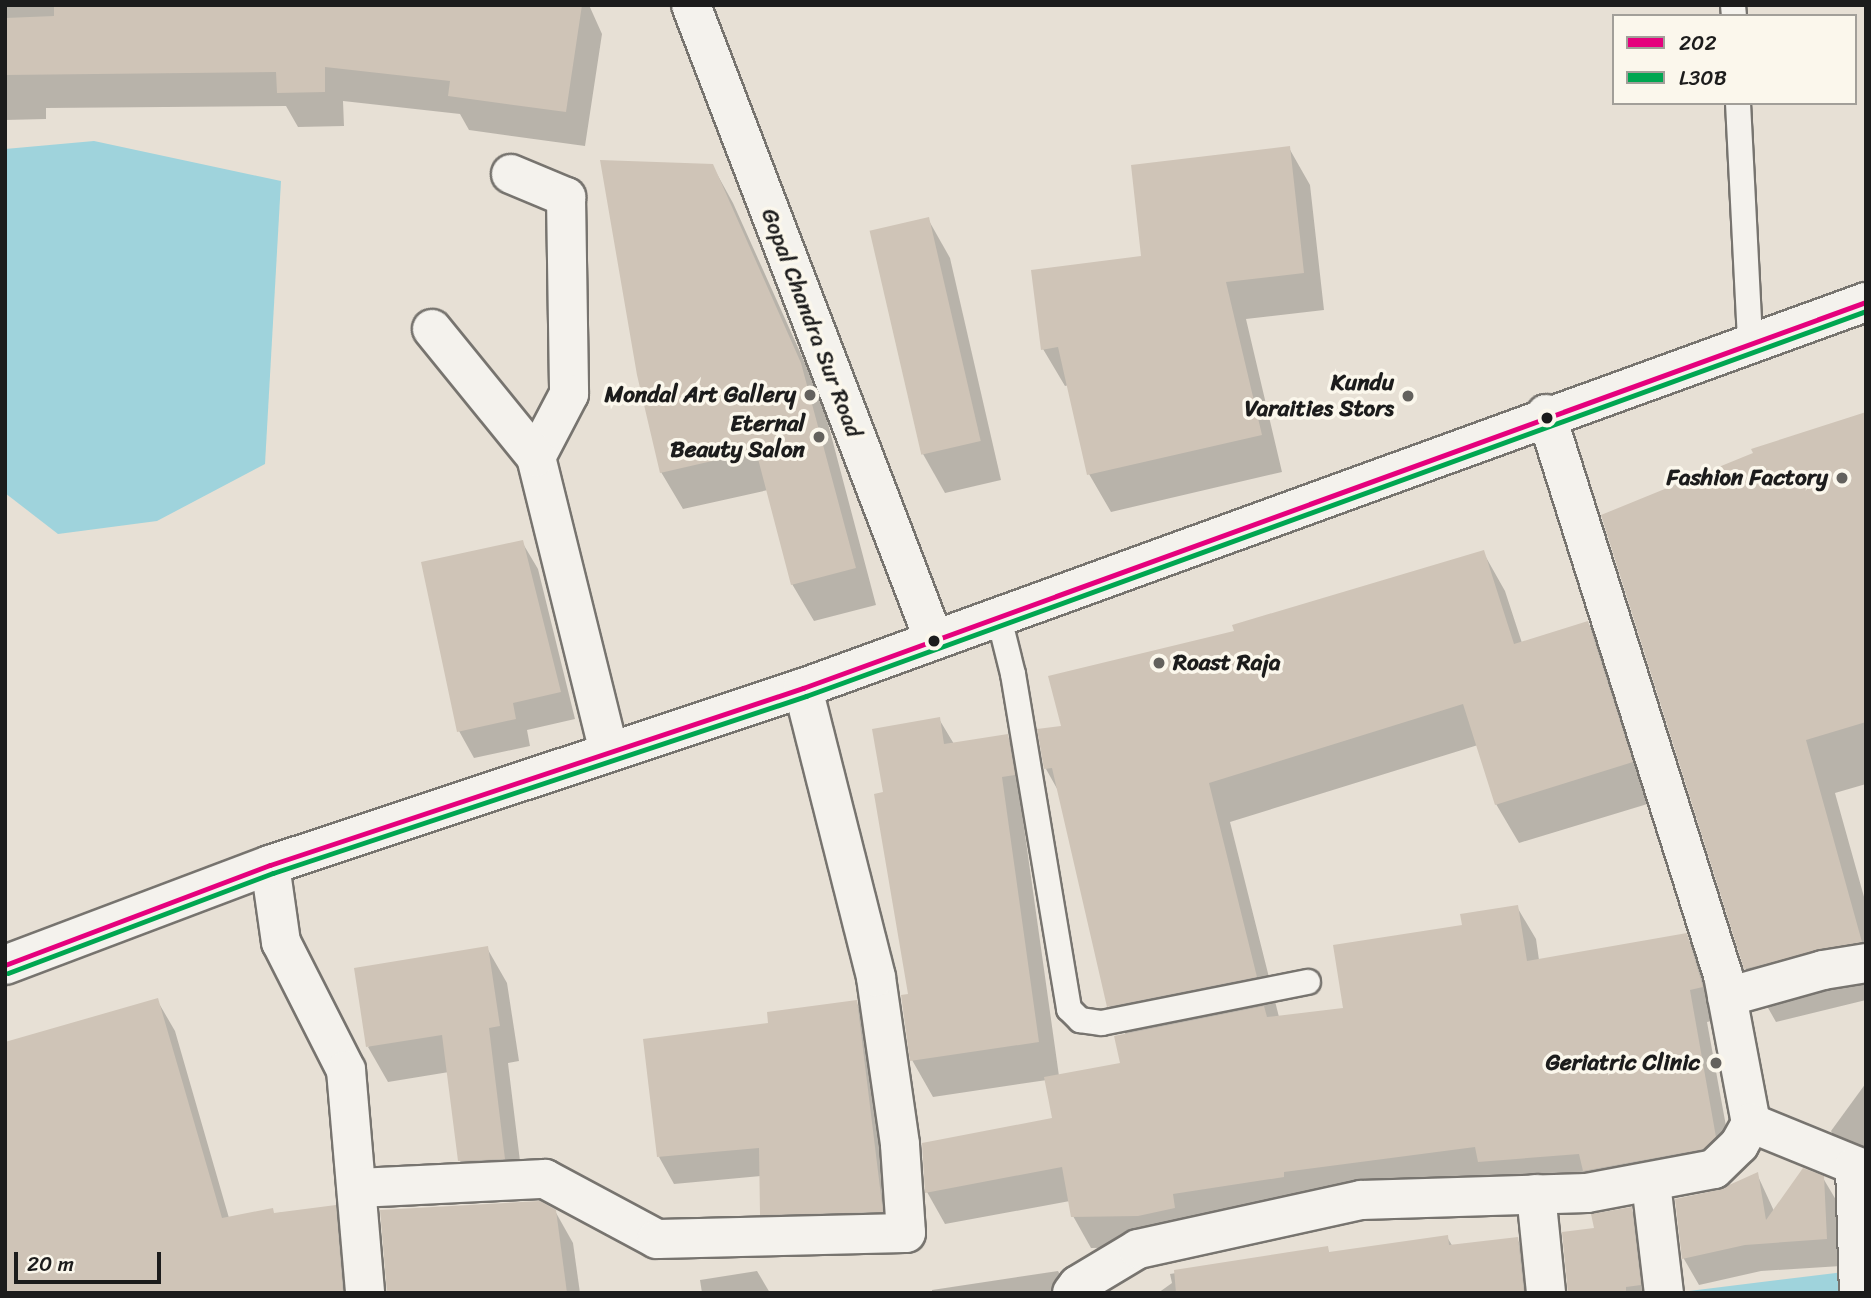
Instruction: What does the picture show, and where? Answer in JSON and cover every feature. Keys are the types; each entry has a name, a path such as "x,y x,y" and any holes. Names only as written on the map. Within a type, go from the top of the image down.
{"street":[{"name":"Gopal Chandra Sur Road","path":"691,5 934,640"},
{"path":"511,174 566,197 569,394 536,457"},
{"path":"5,965 270,865 803,688 1546,414 1866,302"},
{"path":"432,329 536,457 609,752"},
{"path":"1072,1293 1077,1285 1138,1249 1218,1228 1361,1199 1587,1193 1651,1183 1714,1168 1739,1145 1751,1123 1727,997 1546,414"},
{"path":"358,1188 545,1179 657,1239 906,1233 900,1144 876,977 803,688"},
{"path":"270,865 281,942 346,1070 365,1293"},
{"path":"1727,997 1866,963"},
{"path":"1751,1123 1860,1168 1859,1293"},
{"path":"1651,1183 1664,1293"},
{"path":"1536,1194 1546,1293"}],"lane":[{"path":"1738,105 1750,343"},
{"path":"998,614 1013,674 1069,1009 1080,1020 1102,1023 1308,982"}],"water":[{"path":"94,141 281,181 265,464 157,521 58,534 5,493 5,149"},
{"path":"1844,1272 1844,1293 1681,1292"}],"building":[{"path":"54,5 582,5 566,112 448,96 450,81 325,67 325,92 277,93 276,72 5,75 5,18 54,16"},
{"path":"1290,146 1304,273 1226,282 1262,435 1087,475 1058,347 1041,350 1031,270 1141,256 1131,165"},
{"path":"600,160 713,164 801,363 856,568 791,585 756,451 660,473 637,375"},
{"path":"929,217 981,441 921,455 870,231"},
{"path":"1866,412 1866,722 1806,740 1862,942 1744,969 1601,515 1753,453 1751,449"},
{"path":"523,540 561,692 513,703 516,719 457,732 421,562"},
{"path":"1484,550 1514,644 1588,621 1633,762 1495,805 1463,704 1209,783 1257,977 1107,1007 1052,768 1044,769 1037,729 1061,726 1048,676 1234,631 1232,625"},
{"path":"940,717 944,744 1008,734 1015,775 1002,777 1039,1042 910,1061 901,995 908,994 874,794 883,792 872,729"},
{"path":"1518,905 1527,961 1687,933 1703,987 1690,990 1716,1137 1704,1149 1583,1171 1579,1154 1478,1162 1475,1147 1284,1172 1284,1177 1173,1194 1175,1208 1138,1216 1071,1217 1062,1167 925,1193 922,1143 1052,1118 1044,1077 1120,1063 1114,1036 1264,1006 1267,1017 1343,1008 1333,945 1462,925 1460,914"},
{"path":"488,946 500,1026 489,1028 505,1159 458,1161 442,1035 366,1047 354,968"},
{"path":"158,998 222,1218 273,1208 274,1213 336,1205 343,1293 5,1293 5,1042"},
{"path":"857,1000 883,1212 760,1215 759,1148 657,1157 643,1039 768,1023 767,1012"},
{"path":"1803,1168 1824,1176 1827,1239 1745,1245 1682,1259 1675,1199 1718,1190 1758,1172 1766,1220"},
{"path":"540,1201 556,1210 567,1293 387,1293 380,1210"},
{"path":"1632,1207 1641,1285 1626,1287 1626,1293 1568,1293 1562,1232 1594,1228 1591,1214"},
{"path":"1448,1235 1449,1245 1518,1237 1524,1293 1176,1293 1174,1270 1328,1246 1329,1252"}],"transit line":[{"name":"202","path":"5,965 270,865 803,688 1866,302"},
{"name":"L30B","path":"8,973 273,873 806,696 1866,311"}],"place":[{"name":"Mondal Art Gallery","path":"810,395"},
{"name":"Kundu Varaities Stors","path":"1408,396"},
{"name":"Eternal Beauty Salon","path":"819,437"},
{"name":"Fashion Factory","path":"1842,478"},
{"name":"Roast Raja","path":"1159,663"},
{"name":"Geriatric Clinic","path":"1716,1063"}]}
